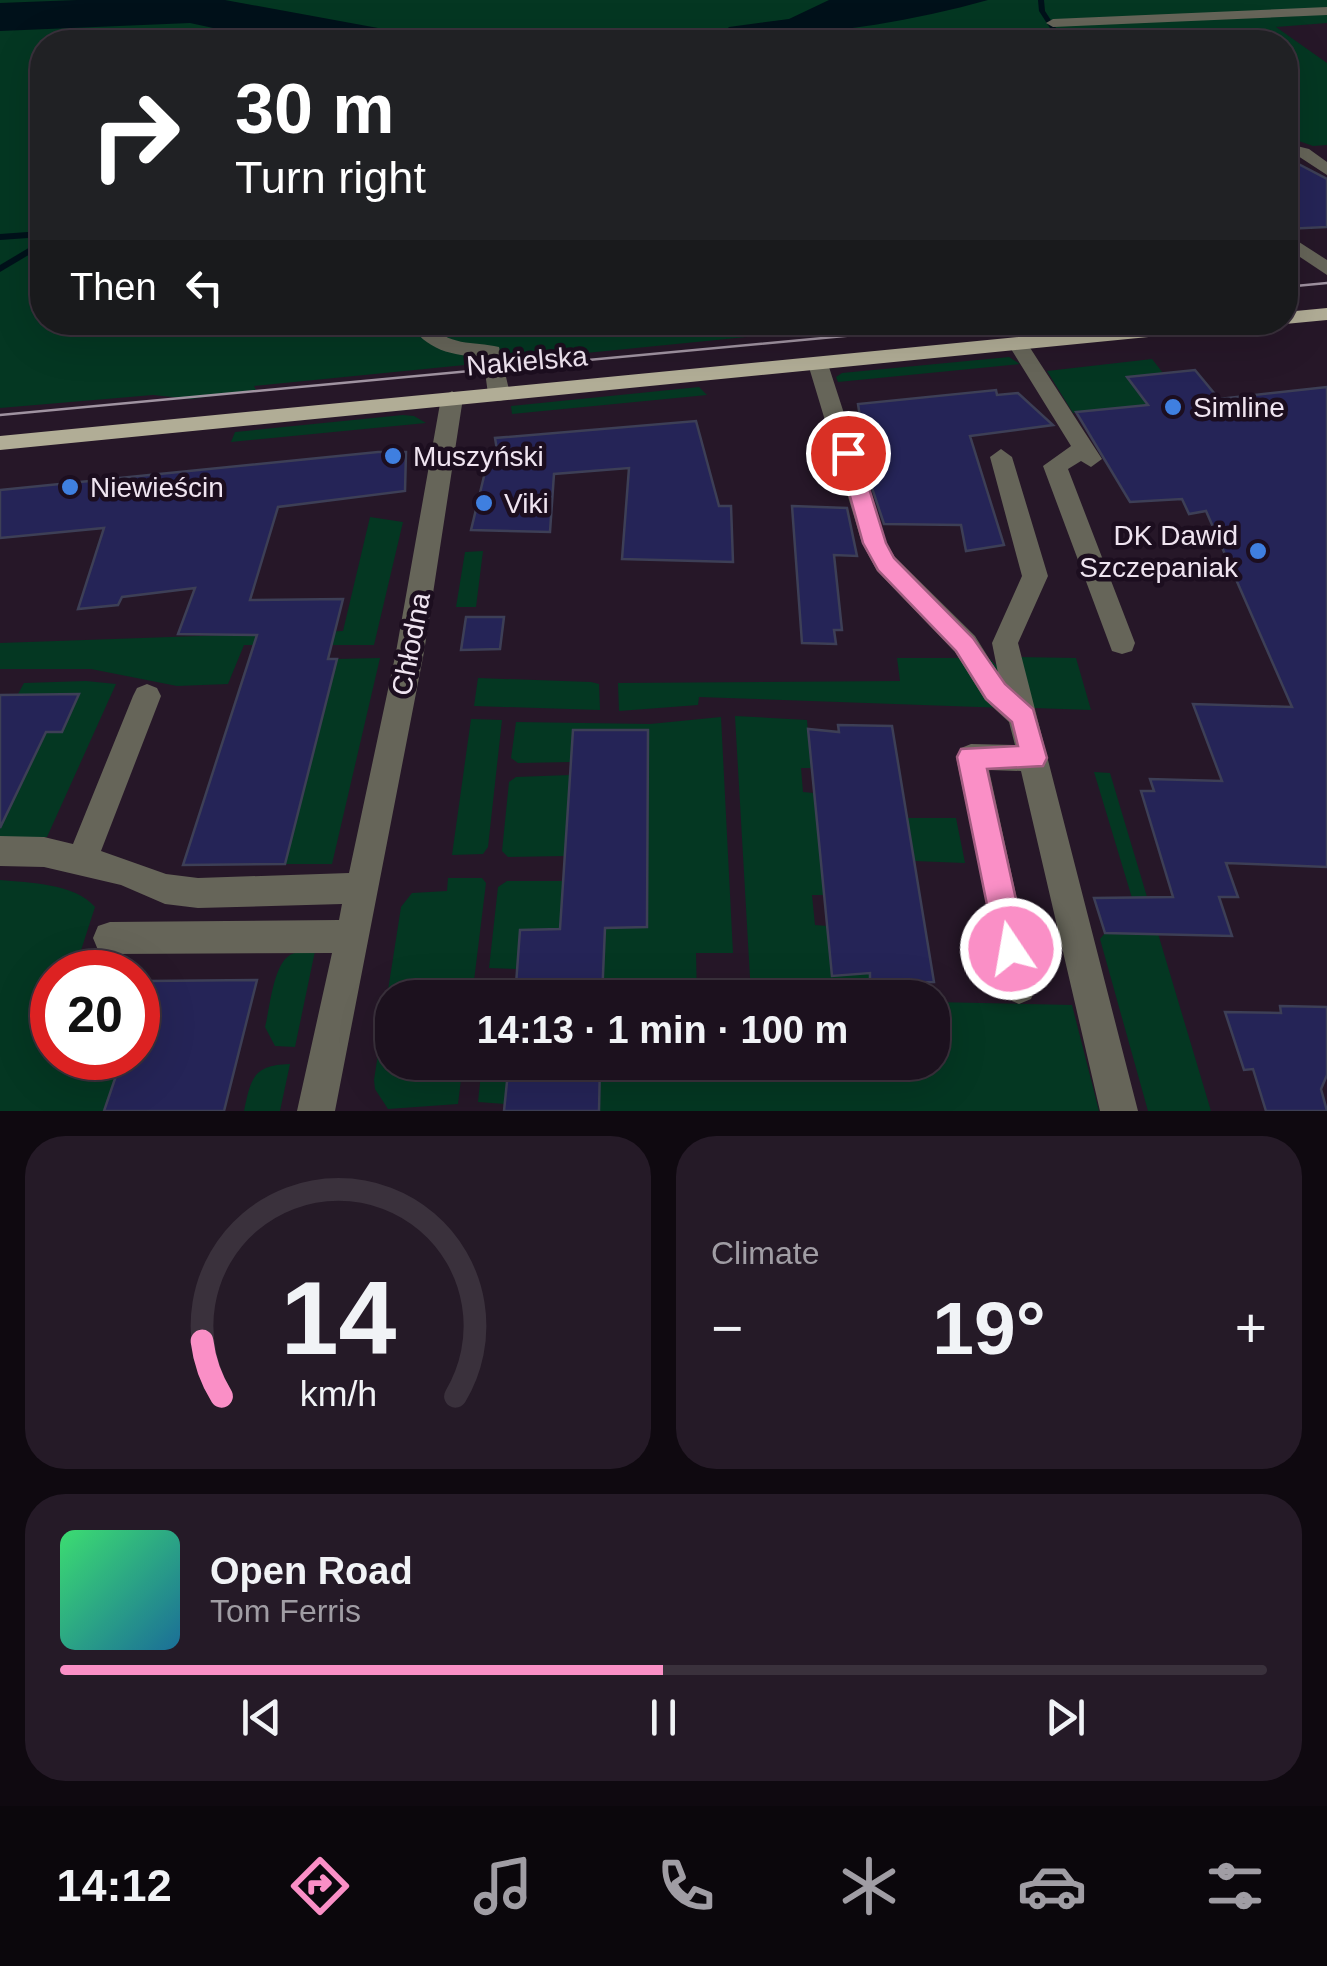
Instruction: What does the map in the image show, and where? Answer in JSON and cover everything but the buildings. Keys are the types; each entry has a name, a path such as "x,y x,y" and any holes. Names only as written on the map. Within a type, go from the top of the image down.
{"main road":[{"path":"1298,317 1327,314"},
{"name":"Nakielska","path":"0,443 1109,335"}],"street":[{"path":"1053,23 1327,11"},
{"path":"1298,151 1327,170"},
{"path":"1298,245 1327,269"},
{"path":"1306,250 1327,249"},
{"path":"429,335 470,352 492,350 499,394"},
{"path":"1018,344 1088,453 1055,466 1122,643"},
{"path":"818,364 874,543 886,564 965,644 996,692 1024,717"},
{"name":"Chłodna","path":"316,1111 410,652 452,398"},
{"path":"1001,456 1035,576 1005,643 1119,1111"},
{"path":"82,860 146,696"},
{"path":"1020,987 971,757 1034,758"},
{"path":"0,851 44,852 82,860 124,871 165,889 198,893 361,888"},
{"path":"110,938 352,936"}],"green space":[{"path":"0,0 1327,0 1327,23 1276,27 1280,30 30,30 30,335 767,335 254,386 256,390 191,399 153,395 0,408"},
{"path":"1298,43 1327,63 1327,145 1313,146 1298,141"},
{"path":"1009,357 1020,364 838,382 836,377 842,373"},
{"path":"1152,359 1163,373 1128,377 1148,405 1073,413 1047,371"},
{"path":"699,387 707,395 512,414 511,406"},
{"path":"403,415 426,423 231,442 235,432"},
{"path":"370,517 403,522 374,645 244,645 228,684 177,686 91,669 0,669 0,643 343,631"},
{"path":"483,551 476,607 456,607 465,552"},
{"path":"1017,657 1076,658 1091,710 1034,708"},
{"path":"380,658 332,864 285,864 337,659"},
{"path":"897,658 989,658 997,666 1006,708 699,697 698,705 619,711 618,683 900,681"},
{"path":"478,678 599,684 600,710 474,706"},
{"path":"24,683 116,684 47,837 0,837 0,792 46,732 62,732 79,695 18,694"},
{"path":"735,716 807,720 811,768 801,768 803,792 814,793 824,895 812,895 815,925 827,926 832,976 869,972 870,980 750,980"},
{"path":"721,717 733,953 696,953 697,980 603,980 605,928 647,926 648,730 573,730 571,762 518,763 511,758 516,722 650,724"},
{"path":"471,719 502,720 488,847 483,854 452,855"},
{"path":"1094,772 1110,773 1211,1111 1148,1111 1100,939 1105,933 1128,933 1132,898"},
{"path":"570,775 565,856 508,857 502,851 509,782 516,777"},
{"path":"907,818 956,818 965,863 914,861"},
{"path":"448,878 482,878 486,883 474,980 390,980 401,907 412,893 447,891"},
{"path":"0,880 64,889 95,907 81,950 30,950 30,1080 115,1080 104,1111 0,1111"},
{"path":"507,881 564,881 560,929 521,930 517,969 489,968 498,887"},
{"path":"315,951 295,1047 275,1046 265,1027 280,968 290,955"},
{"path":"950,1002 1072,1005 1099,1111 599,1111 600,1080 950,1080"},
{"path":"290,1064 280,1111 244,1111 256,1076 268,1067"},
{"path":"375,1074 375,1080 461,1080 458,1104 388,1109 375,1089 374,1080"},
{"path":"480,1080 507,1080 505,1104 478,1102"}],"water":[{"path":"225,0 393,30 222,30 190,23 0,31 0,3"},
{"path":"829,0 988,0 835,30 726,30 789,19"}],"waterway":[{"path":"1041,0 1042,11 1054,30"},
{"path":"0,237 30,235"},
{"path":"0,269 30,250"}],"tram line":[{"path":"1298,286 1327,283"},
{"path":"0,415 855,335"}],"place":[{"name":"Simline","path":"1173,407"},
{"name":"Muszyński","path":"393,456"},
{"name":"Niewieścin","path":"70,487"},
{"name":"Viki","path":"484,503"},
{"name":"DK Dawid Szczepaniak","path":"1258,551"}],"route":[{"path":"848,453 874,543 886,564 965,644 996,692 1024,717 1034,758 971,757 1011,949"}]}
